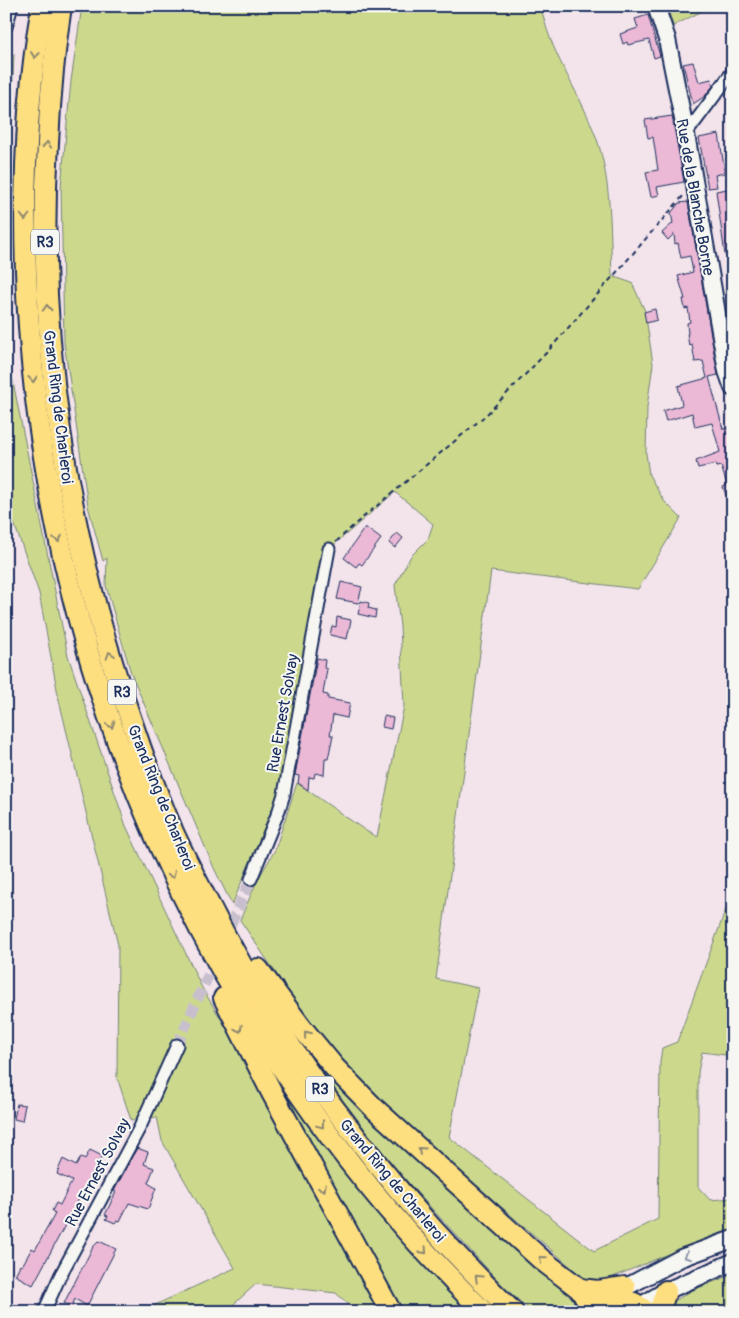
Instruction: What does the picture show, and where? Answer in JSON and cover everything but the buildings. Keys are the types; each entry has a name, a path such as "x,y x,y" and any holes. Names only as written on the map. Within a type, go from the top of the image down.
{"highway":[{"name":"Grand Ring de Charleroi","path":"42,6 31,90 26,167 25,245 28,322 35,398 47,479 65,570 80,628 103,702 129,777 186,905 267,1046 309,1109 356,1172 408,1233 452,1281 484,1312"},
{"name":"Grand Ring de Charleroi","path":"62,6 51,93 46,189 45,246 48,322 55,396 67,478 81,549 100,624 148,769 174,832 201,889 245,972 285,1038 371,1158 467,1267 513,1312"},
{"path":"174,832 198,861 225,915 264,979 335,1068 375,1109 542,1260 580,1289 591,1307 623,1299 639,1310"},
{"path":"186,905 188,928 272,1093 391,1312"},
{"path":"580,1289 598,1291 625,1287"},
{"path":"659,1312 666,1291"}],"street":[{"path":"6,27 12,6"},
{"name":"Rue de la Blanche Borne","path":"656,6 667,39 733,388"},
{"path":"686,134 733,71"},
{"name":"Rue Ernest Solvay","path":"251,879 284,794 329,549"},
{"name":"Rue Ernest Solvay","path":"44,1312 60,1276 140,1127 177,1046"},
{"path":"598,1305 625,1287 681,1258 733,1239"},
{"path":"639,1310 666,1291 733,1262"}],"path":[{"path":"329,549 486,415 548,351 694,183"}],"green space":[{"path":"82,6 541,6 550,38 593,129 604,164 609,201 612,276 632,283 645,311 653,364 647,407 646,453 649,475 664,501 681,518 638,589 491,571 436,979 478,988 449,1137 594,1251 658,1219 660,1062 662,1048 677,1042 726,909 733,907 733,1056 702,1052 698,1072 698,1187 710,1200 733,1198 733,1231 717,1234 608,1279 602,1285 585,1284 571,1267 390,1111 324,1044 240,920 257,881 275,850 297,783 377,837 404,706 400,626 395,585 411,556 428,539 433,524 395,492 329,549 284,794 271,811 232,905 214,868 131,673 106,586 107,558 103,561 88,506 64,342 61,187 71,81"},
{"path":"667,6 712,6 673,26"},
{"path":"14,54 6,230 6,62"},
{"path":"6,347 68,656 126,826 201,986 262,1088 382,1312 357,1312 336,1293 256,1284 225,1312 151,1312 155,1305 235,1268 162,1141 157,1117 131,1120 117,1077 118,945 59,700 39,593 6,501"},
{"path":"290,1027 578,1299 561,1312 532,1312 505,1288 387,1160 338,1096"},
{"path":"261,1056 309,1127 362,1195 407,1248 468,1312 401,1312"},
{"path":"733,1274 733,1309 723,1309 724,1312 667,1312 668,1305 691,1291"}],"tunnel":[{"path":"224,939 251,879"},
{"path":"177,1045 216,958"}]}
